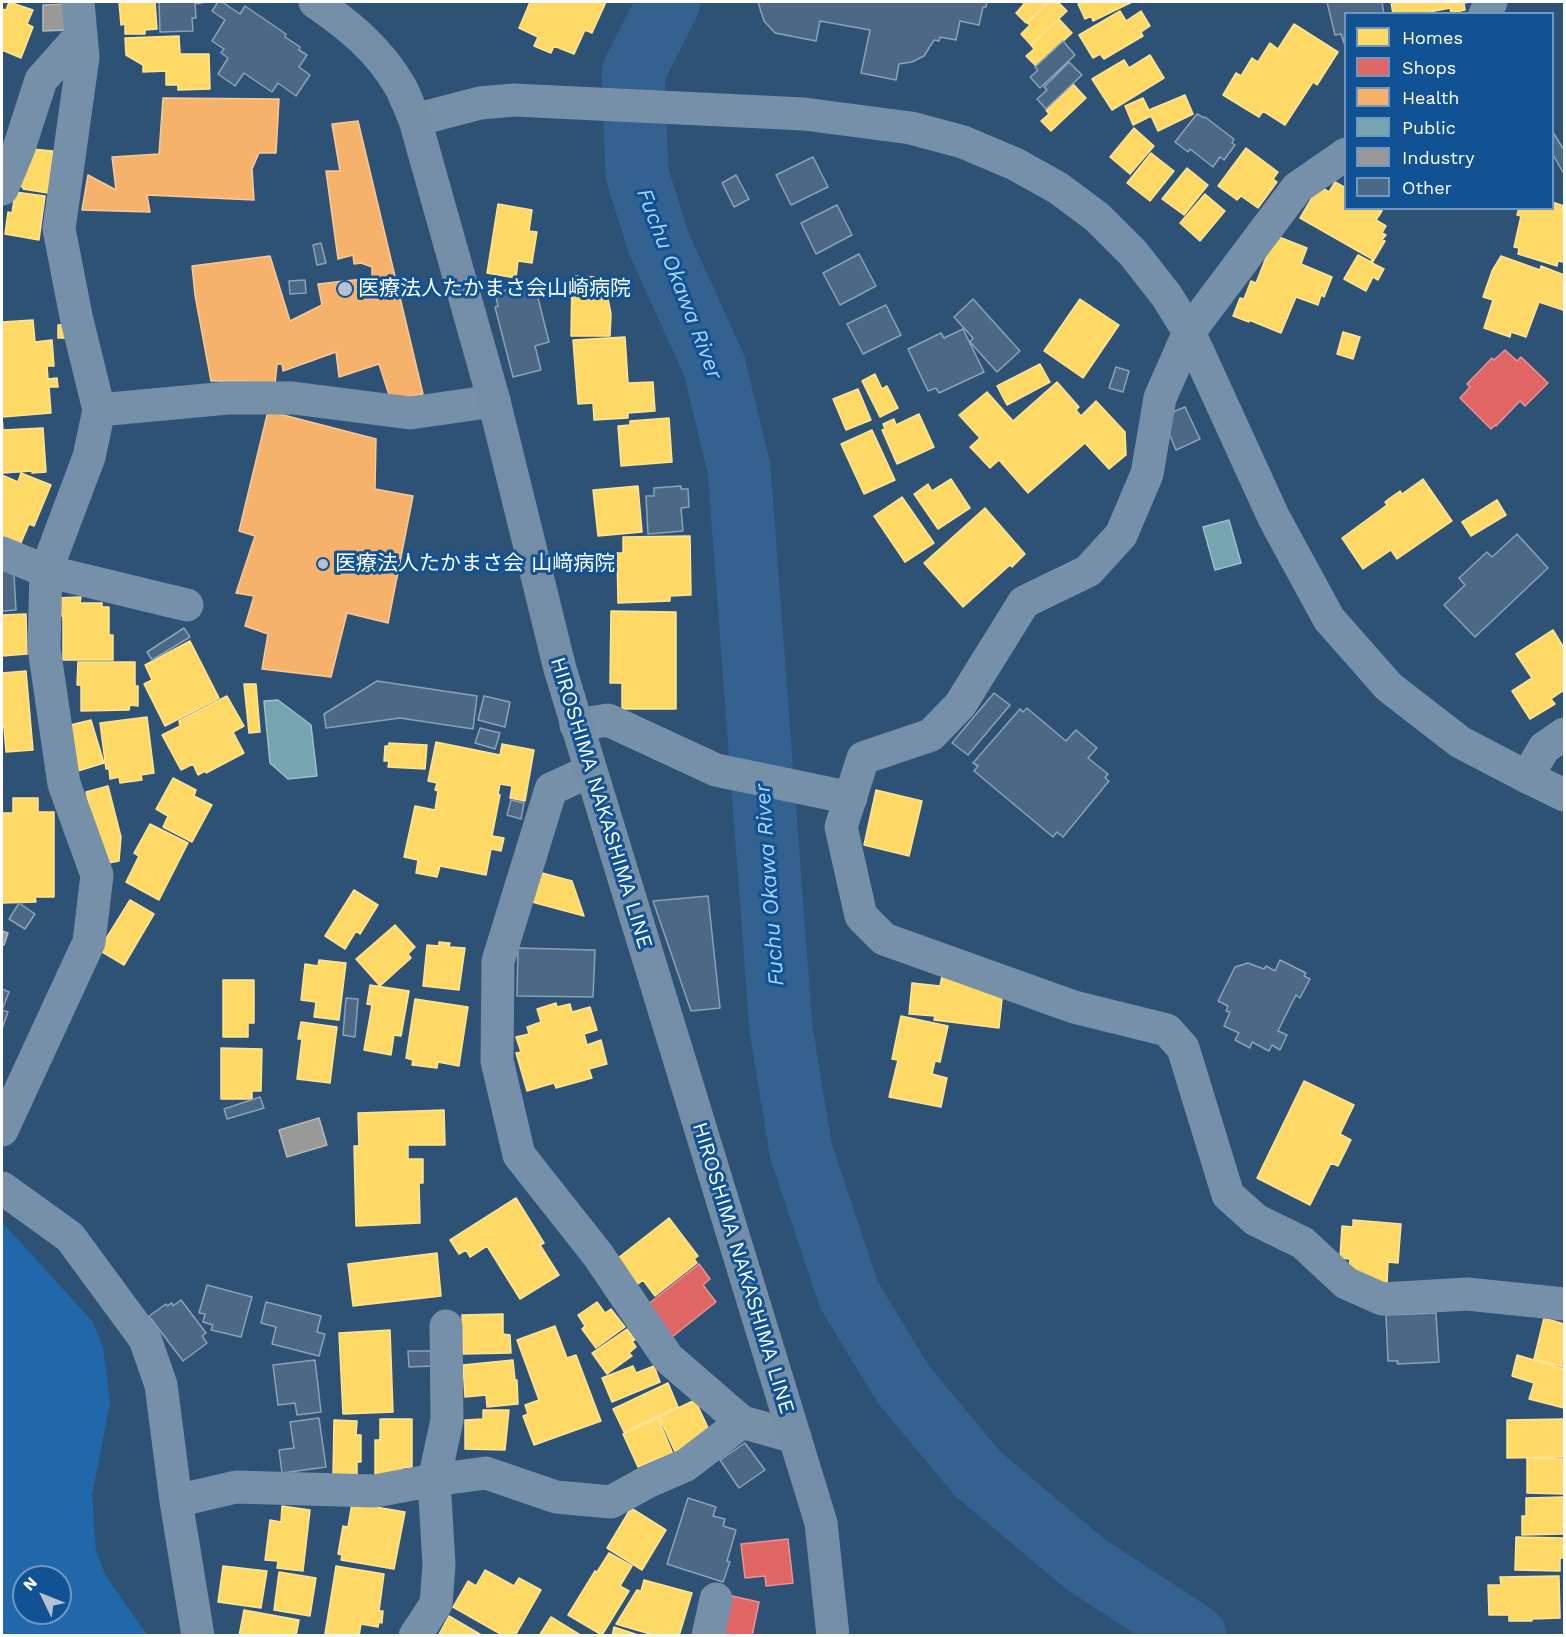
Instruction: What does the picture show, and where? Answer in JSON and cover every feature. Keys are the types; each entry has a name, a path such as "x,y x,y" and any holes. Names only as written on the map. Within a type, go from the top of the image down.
{"main road":[{"name":"HIROSHIMA NAKASHIMA LINE","path":"315,2 340,18 379,54 401,87 414,120 494,401 576,725 821,1522 833,1635"}],"street":[{"path":"2,1130 89,942 97,874 64,784 44,648 46,571 89,457 99,410 76,316 60,229 83,57 78,2"},
{"path":"2,189 19,148 41,80 81,35"},
{"path":"414,120 480,104 514,100 804,114 911,128 963,142 1014,164 1058,188 1097,217 1133,253 1166,295 1189,332 1274,518 1329,619 1389,687 1460,742 1564,795"},
{"path":"1344,155 1297,188 1189,332 1160,398 1147,474 1121,535 1088,571 1024,602 960,705 932,735 863,758 843,796 841,827 861,916 884,939 1074,1007 1167,1030 1183,1048 1228,1195 1256,1220 1303,1243 1346,1283 1382,1299 1467,1294 1564,1304"},
{"path":"99,410 228,398 293,398 410,413 494,401"},
{"path":"2,553 46,571 187,605"},
{"path":"576,725 608,720 716,770 843,796"},
{"path":"1527,777 1544,748 1564,734"},
{"path":"590,771 551,789 498,961 497,1061 519,1155 598,1255 668,1358 742,1422 795,1437"},
{"path":"2,1188 70,1237 145,1339 161,1386 176,1501 198,1635"},
{"path":"415,1635 436,1604 439,1565 434,1479 447,1420 446,1326"},
{"path":"176,1501 236,1487 375,1491 434,1479 486,1473 556,1497 611,1502 649,1481 686,1465 742,1422"},
{"path":"708,1635 716,1599"}],"shaded area":[{"path":"2,1222 92,1321 103,1347 110,1402 92,1496 96,1551 106,1576 147,1635 2,1635"}],"building: Homes":[{"path":"9,2 33,10 27,24 33,27 21,58 2,50 2,9 6,10"},
{"path":"119,2 155,2 157,29 145,30 145,34 125,34 125,24 121,25"},
{"path":"530,2 606,2 592,33 585,30 574,54 554,46 551,53 534,46 538,37 519,28"},
{"path":"1022,2 1048,2 1026,23 1016,13 1024,4"},
{"path":"1049,2 1058,2 1067,11 1031,45 1021,34 1030,25 1027,23"},
{"path":"1081,2 1132,2 1093,21 1091,16 1085,19 1078,4"},
{"path":"1391,2 1470,2 1464,3 1465,10 1456,12 1451,12 1450,8 1429,12 1393,12"},
{"path":"1120,11 1126,21 1141,11 1150,26 1141,32 1143,36 1104,59 1100,54 1093,58 1079,35"},
{"path":"1059,19 1072,33 1036,66 1026,56 1034,49 1031,45"},
{"path":"1294,24 1338,52 1317,85 1313,82 1285,125 1263,111 1259,117 1223,95 1236,73 1241,76 1252,58 1258,62 1270,43 1278,49"},
{"path":"179,36 180,54 209,54 210,89 178,90 178,85 166,85 166,71 143,72 143,65 126,55 125,38"},
{"path":"1150,55 1164,78 1112,110 1092,79 1124,60 1129,68"},
{"path":"1073,84 1086,98 1051,131 1041,121 1049,114 1046,110"},
{"path":"1185,95 1193,114 1158,131 1151,116 1133,125 1125,106 1143,98 1149,110"},
{"path":"1134,128 1154,146 1130,174 1110,157"},
{"path":"1246,148 1278,172 1273,179 1277,182 1258,208 1241,196 1237,200 1218,186"},
{"path":"31,149 53,151 48,193 18,186 22,168 28,169"},
{"path":"1151,153 1174,171 1150,201 1127,183"},
{"path":"1187,168 1208,185 1184,215 1162,199"},
{"path":"1335,182 1344,187 1344,210 1382,211 1376,220 1386,226 1382,233 1386,235 1382,240 1385,241 1372,263 1384,269 1378,280 1373,277 1366,291 1344,279 1358,255 1371,262 1372,259 1300,218 1319,186 1329,192"},
{"path":"15,192 45,196 39,240 5,234 8,212 12,213"},
{"path":"1205,194 1225,211 1200,241 1180,223"},
{"path":"1554,203 1564,206 1562,211 1564,212 1563,262 1558,261 1557,266 1518,254 1519,248 1514,247 1521,216 1517,215 1518,210 1554,210"},
{"path":"498,204 532,210 529,231 537,232 532,263 518,261 516,278 487,273"},
{"path":"1279,237 1307,248 1301,264 1332,277 1318,305 1296,297 1281,333 1233,316 1240,298 1244,299 1251,281 1256,283 1271,245"},
{"path":"1501,256 1540,270 1541,266 1564,275 1563,310 1539,302 1526,337 1511,332 1510,337 1484,328 1493,300 1483,297 1492,271"},
{"path":"572,276 594,277 594,290 606,289 611,314 610,336 571,336"},
{"path":"1080,299 1119,325 1083,378 1044,351"},
{"path":"33,320 35,342 52,340 54,366 47,366 48,379 57,378 58,387 49,387 51,413 2,417 2,322"},
{"path":"72,324 72,338 58,338 58,325"},
{"path":"1343,332 1360,337 1353,359 1337,354"},
{"path":"625,337 628,383 653,382 655,411 628,413 628,418 594,420 593,403 578,404 573,340"},
{"path":"1040,364 1050,382 1007,405 997,386"},
{"path":"875,374 882,389 887,386 898,408 880,417 862,381"},
{"path":"1057,382 1079,407 1076,410 1081,416 1096,401 1125,432 1126,455 1109,469 1085,443 1028,493 999,460 990,468 970,447 980,438 959,415 987,392 1013,421"},
{"path":"858,389 871,420 846,430 833,399"},
{"path":"919,414 934,447 897,464 882,430 885,429 883,424 894,419 896,425"},
{"path":"2,417 3,430 43,428 46,472 2,473"},
{"path":"669,418 672,462 621,466 618,426 630,425 630,421"},
{"path":"872,430 895,480 864,494 841,444"},
{"path":"21,473 51,485 34,526 29,524 20,545 2,537 2,475 18,482"},
{"path":"951,479 970,508 938,529 914,494 928,484 932,491"},
{"path":"1423,479 1452,521 1397,559 1391,550 1363,569 1342,538 1387,505 1385,502 1390,498 1400,491 1402,494"},
{"path":"638,486 642,532 598,536 593,490"},
{"path":"902,497 934,543 905,562 874,516"},
{"path":"1497,500 1506,515 1471,536 1462,522"},
{"path":"985,508 1025,554 963,607 924,563"},
{"path":"690,536 691,595 670,596 670,601 618,603 617,553 623,553 623,537"},
{"path":"81,597 80,603 102,603 102,607 109,607 109,635 113,635 113,660 63,660 63,616 55,616 55,598"},
{"path":"611,611 676,612 676,709 622,709 622,683 610,683"},
{"path":"26,614 27,654 2,656 2,615"},
{"path":"1553,630 1564,648 1564,690 1551,699 1555,704 1530,719 1512,691 1532,678 1516,654"},
{"path":"190,641 219,698 165,726 144,684 152,680 145,665"},
{"path":"78,662 135,662 138,706 130,705 129,710 81,711 81,685 77,685"},
{"path":"26,671 33,750 6,752 4,727 2,728 2,673"},
{"path":"244,684 256,684 260,732 249,733"},
{"path":"227,696 244,726 233,732 244,753 206,773 205,771 198,775 193,764 181,770 162,735 180,726 179,721"},
{"path":"147,717 154,773 141,775 142,780 120,783 119,777 110,779 109,769 106,769 100,723"},
{"path":"91,720 104,763 78,771 62,727"},
{"path":"436,742 500,755 502,744 534,750 525,801 510,798 512,786 500,784 492,836 504,838 501,851 491,849 486,875 440,866 437,877 416,873 418,860 404,857 415,806 435,810 437,783 428,781"},
{"path":"389,743 427,745 425,769 388,767 389,761 384,761 385,746 389,746"},
{"path":"173,778 196,790 194,796 212,805 192,842 163,827 168,816 156,809"},
{"path":"108,786 121,837 119,861 103,864 86,792"},
{"path":"876,790 922,801 909,856 864,845"},
{"path":"13,798 38,798 38,812 54,812 54,897 35,897 36,902 2,903 2,813 13,813"},
{"path":"150,824 188,843 159,900 126,882 139,856 134,853"},
{"path":"542,873 572,881 584,916 532,902"},
{"path":"354,890 378,905 360,934 356,931 345,949 325,936"},
{"path":"130,900 154,914 124,965 99,950"},
{"path":"395,925 415,947 408,954 411,958 380,986 356,959"},
{"path":"439,942 450,943 449,947 465,948 459,990 423,986 427,945 439,946"},
{"path":"319,960 346,963 339,1020 314,1017 316,1002 301,1000 305,964 318,966"},
{"path":"942,976 957,976 956,983 1003,989 999,1028 934,1020 935,1016 909,1014 912,983 940,986"},
{"path":"223,980 254,980 254,1023 248,1023 248,1037 223,1037"},
{"path":"370,985 409,991 401,1036 394,1035 391,1055 364,1050 372,1005 367,1004"},
{"path":"415,999 468,1007 459,1066 438,1062 437,1068 412,1065 413,1060 406,1058"},
{"path":"556,1003 557,1007 570,1004 572,1012 590,1007 597,1030 584,1034 587,1045 601,1040 607,1064 589,1069 592,1078 556,1088 554,1083 527,1091 516,1053 521,1052 516,1037 529,1034 527,1027 541,1022 537,1009"},
{"path":"901,1016 948,1026 940,1062 935,1061 932,1074 947,1078 941,1107 889,1097 898,1060 892,1059"},
{"path":"301,1022 337,1027 330,1083 297,1079 302,1039 298,1039"},
{"path":"221,1048 262,1049 261,1091 252,1091 252,1099 221,1099"},
{"path":"1304,1081 1354,1105 1340,1134 1351,1140 1338,1166 1331,1163 1310,1205 1257,1178"},
{"path":"444,1110 445,1145 408,1145 408,1159 423,1159 423,1183 419,1183 420,1223 356,1226 354,1146 359,1146 358,1113"},
{"path":"516,1198 544,1243 540,1245 559,1275 520,1299 487,1246 470,1257 466,1250 459,1254 450,1240"},
{"path":"669,1218 698,1256 694,1259 697,1263 655,1296 643,1280 638,1284 618,1258"},
{"path":"1353,1220 1401,1224 1398,1263 1388,1262 1387,1284 1349,1277 1350,1259 1340,1258 1342,1226 1353,1227"},
{"path":"437,1253 441,1296 353,1306 348,1264"},
{"path":"597,1302 605,1313 611,1309 625,1327 596,1348 582,1329 585,1326 578,1315"},
{"path":"503,1314 503,1334 510,1335 511,1353 463,1354 462,1315"},
{"path":"1544,1318 1564,1324 1564,1367 1534,1359"},
{"path":"555,1326 567,1358 576,1355 601,1421 534,1445 523,1416 528,1414 525,1405 539,1400 517,1340"},
{"path":"627,1329 635,1340 632,1341 636,1347 629,1353 632,1356 607,1374 592,1353"},
{"path":"390,1330 393,1412 343,1414 339,1333"},
{"path":"1517,1355 1564,1369 1564,1408 1529,1399 1534,1383 1512,1376"},
{"path":"513,1360 518,1404 487,1407 486,1395 465,1397 463,1365"},
{"path":"633,1366 636,1373 654,1366 660,1382 612,1402 602,1378"},
{"path":"668,1383 678,1407 624,1432 613,1409"},
{"path":"695,1400 710,1432 677,1456 659,1417"},
{"path":"483,1410 509,1410 505,1450 465,1449 465,1420 483,1419"},
{"path":"658,1418 675,1459 665,1464 661,1457 638,1467 623,1434"},
{"path":"380,1419 412,1419 412,1467 402,1468 402,1475 375,1475 375,1440 380,1440"},
{"path":"1564,1419 1564,1457 1507,1458 1507,1420"},
{"path":"334,1420 357,1421 356,1435 361,1435 361,1462 357,1462 357,1476 333,1475"},
{"path":"1527,1458 1564,1459 1564,1494 1527,1493"},
{"path":"1564,1497 1564,1534 1522,1535 1522,1516 1526,1516 1526,1498"},
{"path":"352,1503 405,1512 394,1569 341,1560 342,1555 338,1554 343,1526 348,1527"},
{"path":"282,1506 310,1510 303,1571 277,1568 278,1561 265,1560 270,1520 281,1522"},
{"path":"631,1508 666,1530 642,1570 607,1548"},
{"path":"1516,1537 1564,1538 1564,1558 1560,1558 1560,1571 1515,1570"},
{"path":"609,1553 632,1566 620,1586 629,1591 602,1635 568,1615"},
{"path":"223,1566 267,1571 261,1608 218,1602"},
{"path":"336,1566 384,1574 379,1611 383,1611 382,1623 379,1622 378,1627 361,1624 359,1636 325,1634"},
{"path":"485,1570 514,1586 519,1578 541,1590 515,1636 504,1636 453,1607 468,1581 476,1586"},
{"path":"279,1572 316,1578 310,1616 274,1610"},
{"path":"1559,1576 1560,1618 1509,1621 1509,1615 1489,1615 1488,1585 1501,1585 1500,1577"},
{"path":"644,1580 692,1593 679,1636 657,1636 616,1624 637,1590 641,1591"},
{"path":"244,1610 299,1620 296,1636 239,1636"},
{"path":"449,1616 483,1636 438,1636"},
{"path":"551,1617 582,1636 539,1636"},
{"path":"614,1627 641,1636 612,1636"}],"building: Shops":[{"path":"1505,350 1517,361 1521,357 1548,383 1525,406 1520,401 1491,429 1460,398 1470,387 1467,384 1492,358 1494,360"},
{"path":"699,1264 710,1279 703,1285 716,1302 672,1337 647,1305"},
{"path":"788,1539 793,1583 766,1586 765,1576 745,1578 741,1544"},
{"path":"732,1596 759,1602 752,1636 724,1636"}],"building: Health":[{"path":"163,98 279,99 276,153 259,153 252,169 254,200 147,195 150,212 82,210 88,175 116,190 112,157 159,154"},
{"path":"358,121 423,394 391,401 379,364 339,377 336,352 283,371 282,364 277,364 275,384 253,390 246,381 211,381 192,266 270,256 290,321 322,305 318,284 372,278 372,267 361,263 354,264 353,255 338,259 326,171 340,171 332,124"},
{"name":"医療法人たかまさ会 山﨑病院","path":"268,411 376,439 375,489 413,496 388,623 347,613 331,677 262,669 268,634 245,626 254,596 236,593 255,536 239,531"}],"building: Public":[{"path":"1229,520 1241,563 1215,570 1203,527"},
{"path":"278,700 311,725 317,776 288,779 270,763 264,701"}],"building: Industry":[{"path":"66,4 66,30 43,31 43,5"},
{"path":"2,931 8,933 4,945 2,945"},
{"path":"319,1118 327,1145 287,1157 279,1130"}],"building: Other":[{"path":"159,2 202,2 195,4 196,18 192,18 193,31 160,32"},
{"path":"218,2 222,2 240,14 245,6 286,34 285,37 307,55 299,67 310,75 296,96 278,83 272,92 244,73 235,86 218,74 228,58 221,53 224,49 212,41 225,20 212,11"},
{"path":"758,2 987,2 986,7 983,7 979,25 960,21 956,40 940,37 939,41 934,40 924,56 912,62 899,64 896,80 861,73 870,30 820,21 816,41 775,33 764,21"},
{"path":"1327,2 1382,2 1384,12 1344,12 1344,43 1341,34 1335,35"},
{"path":"1063,41 1075,55 1040,88 1030,77 1038,70 1035,67"},
{"path":"1069,62 1082,75 1046,109 1037,99 1047,90 1044,87"},
{"path":"1197,114 1205,117 1234,139 1232,143 1235,145 1224,160 1220,157 1213,167 1190,149 1188,152 1175,142"},
{"path":"1554,134 1564,150 1564,174 1554,156"},
{"path":"813,157 828,187 791,205 776,175"},
{"path":"736,175 749,199 734,207 722,183"},
{"path":"837,205 852,235 816,254 801,223"},
{"path":"321,243 326,263 317,265 313,245"},
{"path":"859,254 876,286 840,305 823,273"},
{"path":"305,280 306,293 290,294 289,281"},
{"path":"531,284 533,295 537,294 549,342 535,346 541,370 513,377 495,307 498,306 495,293"},
{"path":"973,299 1020,351 997,372 970,342 973,338 954,317"},
{"path":"886,305 901,335 863,354 847,324"},
{"path":"963,329 984,372 939,393 936,388 928,391 908,349 941,333 944,338"},
{"path":"1116,367 1129,371 1123,392 1109,388"},
{"path":"1185,407 1200,439 1176,450 1166,426 1168,414"},
{"path":"681,486 681,489 688,489 689,507 681,508 683,531 648,534 646,496 654,496 654,488"},
{"path":"1517,534 1548,568 1475,637 1444,605 1465,585 1459,578 1487,552 1492,557"},
{"path":"2,569 14,575 16,610 2,611"},
{"path":"184,628 190,637 152,660 147,652"},
{"path":"377,681 477,696 473,729 400,718 326,728 324,714"},
{"path":"994,693 1010,705 968,755 952,743"},
{"path":"484,696 510,702 505,727 478,720"},
{"path":"1027,708 1066,741 1076,730 1097,748 1088,758 1108,774 1105,778 1109,781 1063,837 1057,832 1053,837 974,771 978,766 973,763 1020,709 1023,712"},
{"path":"480,728 500,733 495,749 475,743"},
{"path":"511,800 524,803 521,819 507,815"},
{"path":"708,896 720,1008 691,1011 653,901"},
{"path":"19,903 35,914 25,929 9,919"},
{"path":"518,948 595,950 593,997 517,996"},
{"path":"1280,960 1306,973 1304,976 1310,979 1300,998 1296,995 1278,1031 1287,1035 1280,1050 1272,1045 1269,1051 1252,1042 1250,1048 1235,1040 1239,1033 1224,1026 1230,1012 1226,1011 1228,1006 1218,1001 1235,967 1248,963 1264,969 1266,966 1275,971"},
{"path":"2,989 9,992 2,1010"},
{"path":"346,998 358,999 355,1037 343,1035"},
{"path":"2,1010 8,1012 2,1029"},
{"path":"260,1097 264,1108 227,1119 224,1109"},
{"path":"207,1285 252,1297 241,1337 211,1330 213,1325 203,1322 205,1314 199,1313"},
{"path":"181,1300 206,1333 202,1336 207,1343 183,1361 149,1316 166,1304 167,1306 172,1303 173,1306"},
{"path":"266,1302 321,1316 317,1332 325,1334 319,1356 272,1344 276,1327 261,1323"},
{"path":"1436,1313 1439,1362 1397,1364 1398,1361 1388,1361 1386,1315"},
{"path":"408,1351 433,1351 433,1366 409,1367"},
{"path":"315,1360 321,1412 297,1415 295,1403 278,1405 273,1365"},
{"path":"319,1418 326,1467 282,1473 279,1450 294,1448 290,1422"},
{"path":"745,1443 765,1470 739,1488 720,1460"},
{"path":"688,1498 716,1507 713,1516 725,1519 723,1526 736,1530 727,1561 730,1562 723,1582 667,1564"}],"waterway":[{"name":"Fuchu Okawa River","path":"669,2 633,73 637,174 659,244 714,365 739,468 781,1029 801,1151 849,1295 903,1384 978,1474 1084,1563 1195,1636"}],"place":[{"name":"医療法人たかまさ会山崎病院","path":"345,289"},
{"name":"医療法人たかまさ会 山﨑病院","path":"323,564"}]}
